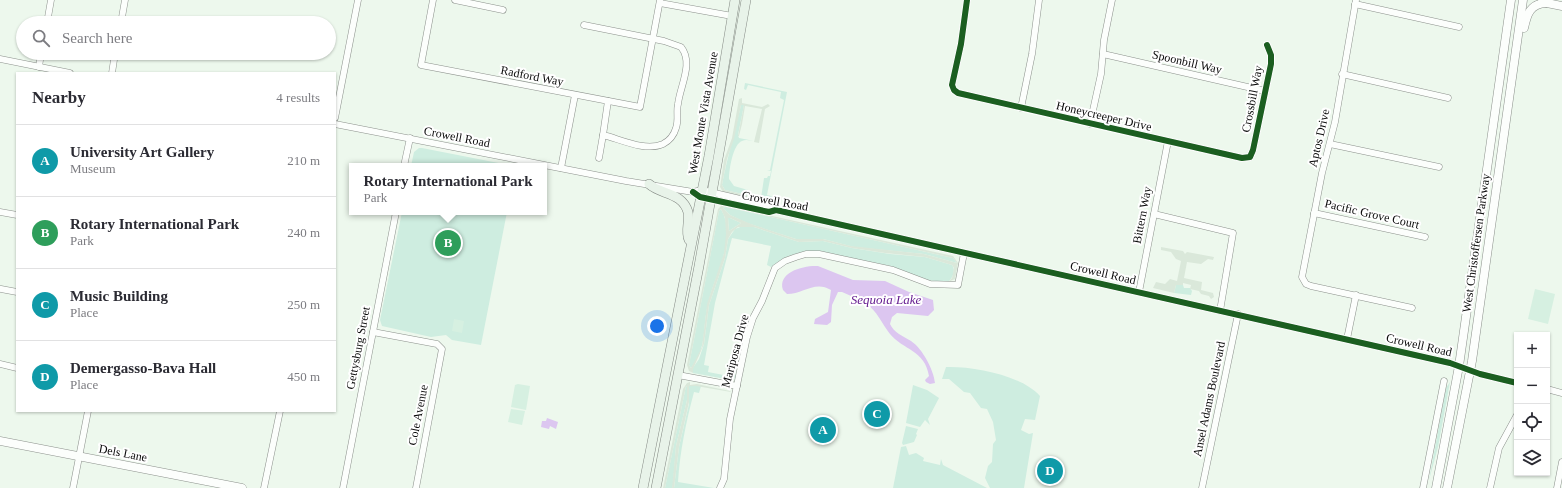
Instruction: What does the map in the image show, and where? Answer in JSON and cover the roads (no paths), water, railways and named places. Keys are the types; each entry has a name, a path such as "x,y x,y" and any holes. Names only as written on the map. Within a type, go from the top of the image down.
{"main road":[{"name":"West Monte Vista Avenue","path":"643,488 691,244 699,193 736,0"},
{"name":"West Monte Vista Avenue","path":"656,488 746,0"},
{"path":"649,184 656,190 676,196 685,206 688,216 687,235 691,244"}],"street":[{"path":"48,16 51,0"},
{"path":"122,16 125,0"},
{"path":"336,113 358,0"},
{"name":"Radford Way","path":"433,0 421,65 640,107 653,38"},
{"path":"455,0 503,10"},
{"name":"Honeycreeper Drive","path":"967,0 961,44 953,81 954,90 962,95 1242,158 1250,157"},
{"path":"1021,108 1032,54 1039,0"},
{"path":"1090,124 1101,74 1112,0"},
{"name":"West Christoffersen Parkway","path":"1436,488 1459,366 1511,0"},
{"name":"West Christoffersen Parkway","path":"1447,488 1470,370 1523,0"},
{"path":"1533,0 1562,6"},
{"path":"653,38 660,2 732,16"},
{"path":"1355,2 1459,27"},
{"name":"Aptos Drive","path":"1355,2 1336,115 1302,272 1304,281 1311,286 1356,296"},
{"path":"1512,74 1519,66 1527,14 1535,6 1546,3"},
{"path":"584,25 653,38 681,47 685,54 686,68 678,101 678,121 674,135 663,144 648,146 603,135"},
{"name":"Crossbill Way","path":"1250,157 1253,150 1271,59 1267,45"},
{"name":"Spoonbill Way","path":"1103,54 1265,91"},
{"path":"0,59 65,72"},
{"path":"39,67 40,60"},
{"path":"112,72 114,60"},
{"path":"1342,74 1448,98"},
{"path":"561,168 575,95"},
{"path":"599,158 608,101"},
{"name":"Crowell Road","path":"336,124 536,163"},
{"path":"405,163 410,138"},
{"name":"Bittern Way","path":"1139,292 1168,141"},
{"path":"1330,144 1439,167"},
{"name":"Crowell Road","path":"547,165 699,193 769,212 776,210 1347,339 1459,366 1514,381"},
{"path":"0,212 16,215"},
{"name":"Pacific Grove Court","path":"1314,213 1425,237"},
{"path":"1154,214 1233,233 1234,238 1220,310"},
{"name":"Gettysburg Street","path":"343,488 395,215"},
{"name":"Mariposa Drive","path":"720,488 724,479 729,424 752,321 775,268 789,259 806,254 828,256 893,270 930,284 958,285 964,253"},
{"path":"1,289 16,292"},
{"path":"1347,339 1356,296 1412,308"},
{"name":"Ansel Adams Boulevard","path":"1202,488 1238,314"},
{"name":"Cole Avenue","path":"373,332 437,344 441,347 442,353 416,488"},
{"path":"0,364 16,368"},
{"path":"678,375 737,386"},
{"path":"1425,488 1444,380"},
{"path":"1550,390 1562,393"},
{"path":"73,488 88,412"},
{"path":"264,488 280,412"},
{"path":"1490,488 1497,453 1514,421"},
{"name":"Dels Lane","path":"0,441 242,488"},
{"path":"1557,488 1562,466"}],"water":[{"name":"Sequoia Lake","path":"818,266 853,280 885,281 909,292 933,300 934,310 928,316 897,313 892,317 890,324 896,332 911,341 920,349 930,367 935,383 930,384 926,382 925,380 929,376 927,367 923,361 913,351 901,344 890,334 876,313 865,303 866,299 862,297 858,299 842,292 838,292 832,305 831,322 827,325 814,324 815,319 828,312 831,290 820,286 787,294 783,290 782,284 788,274 799,268"},
{"path":"547,418 558,422 556,429 550,426 549,429 541,427 542,421 546,421"}],"place":[{"name":"Rotary International Park","path":"448,243"},
{"name":"Music Building","path":"877,414"},
{"name":"University Art Gallery","path":"823,430"},
{"name":"Demergasso-Bava Hall","path":"1050,471"}]}
